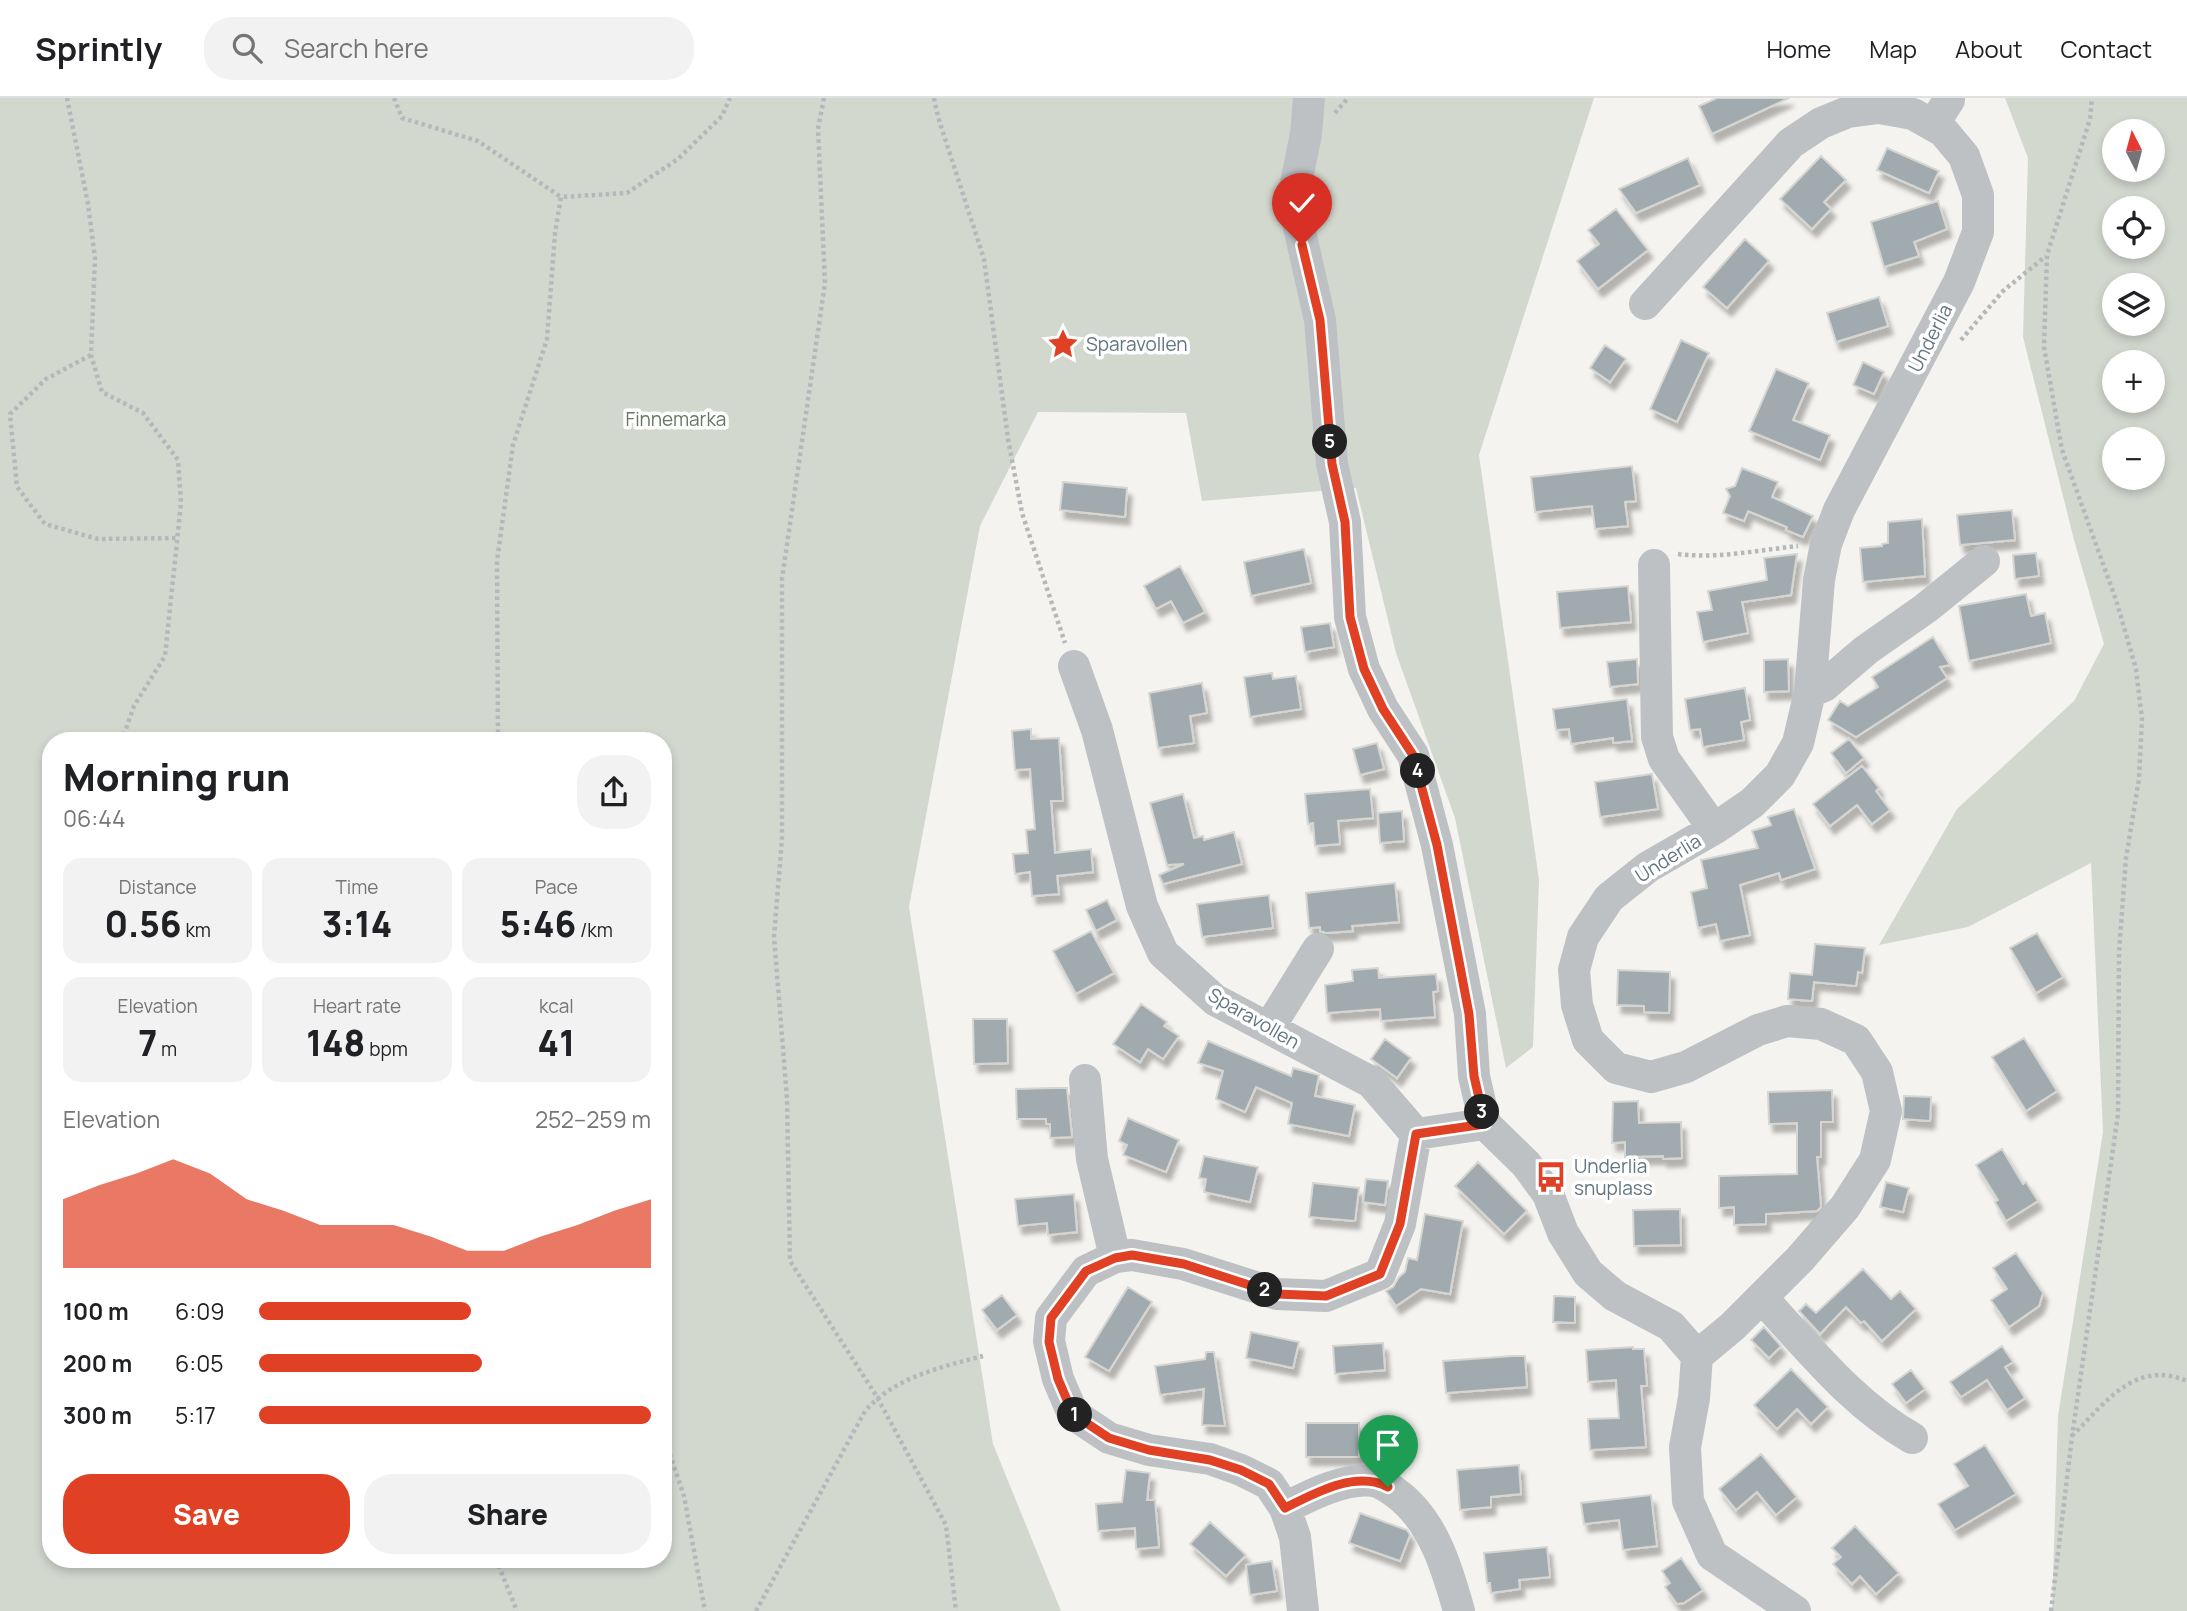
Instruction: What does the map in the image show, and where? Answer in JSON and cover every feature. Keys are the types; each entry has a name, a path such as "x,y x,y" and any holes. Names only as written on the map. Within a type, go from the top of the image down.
{"street":[{"path":"1309,98 1306,134 1295,188 1296,214 1320,320 1332,464 1345,522 1350,617 1364,669 1383,709 1413,755 1437,845 1469,1014 1474,1076 1485,1124 1526,1164 1548,1195 1563,1233 1588,1273 1615,1296 1671,1326 1697,1356 1694,1398 1685,1447 1688,1501 1712,1555 1795,1611"},
{"name":"Underlia","path":"1645,304 1791,143 1821,123 1848,112 1879,108 1913,114 1941,113 1943,131 1964,156 1978,195 1978,232 1959,282 1839,510 1826,544 1813,635 1810,692 1798,743 1780,775 1752,803 1714,829 1648,867 1609,898 1583,937 1574,970 1577,1005 1588,1040 1616,1068 1651,1077 1686,1067 1758,1030 1787,1021 1821,1024 1856,1040 1877,1072 1886,1111 1875,1160 1845,1207 1800,1259 1732,1327 1697,1356"},
{"path":"1810,692 1824,686 1866,650 1926,608 1984,561"},
{"path":"1654,565 1657,737 1664,759 1714,829"},
{"name":"Sparavollen","path":"1074,666 1097,730 1142,906 1163,953 1215,1000 1371,1082 1416,1134"},
{"path":"1269,1028 1318,949"},
{"path":"1085,1080 1092,1159 1115,1258"},
{"path":"1303,1611 1295,1537 1285,1508 1269,1484 1241,1470 1210,1460 1149,1450 1109,1438 1073,1414 1058,1379 1049,1342 1051,1318 1086,1271 1115,1258 1132,1255 1184,1264 1277,1294 1326,1296 1380,1274 1400,1224 1416,1134 1485,1124"},
{"path":"1762,1298 1866,1406 1888,1424 1912,1438"},
{"path":"1285,1508 1326,1489 1356,1481 1372,1481 1388,1487 1417,1510 1429,1530 1450,1578 1459,1611"}],"path":[{"path":"67,98 88,204 95,258 91,355 102,392 143,413 178,460 181,503 165,656 134,706 125,732"},
{"path":"394,98 402,118 478,141 561,197 627,193 678,159 722,116 730,98"},
{"path":"824,98 818,129 825,283 782,579 782,838 774,937 787,1098 790,1261 877,1397 946,1525 956,1611"},
{"path":"934,98 984,259 1008,439 1022,513 1074,666"},
{"path":"2051,1611 2072,1437 2118,1114 2119,953 2126,858 2139,779 2142,719 2136,669 2123,623 2062,450 2044,347 2047,255 2090,119 2092,98"},
{"path":"498,732 497,561 513,445 547,339 555,233 561,197"},
{"path":"1958,343 2003,291 2047,255"},
{"path":"91,355 46,379 10,414 17,487 45,524 98,539 177,538"},
{"path":"1654,565 1670,553 1697,556 1749,553 1798,545 1800,558"},
{"path":"756,1611 865,1410 877,1397 921,1373 983,1356"},
{"path":"2072,1437 2119,1389 2146,1376 2169,1373 2187,1381"},
{"path":"672,1461 684,1496 705,1611"},
{"path":"500,1568 517,1611"}],"green space":[{"name":"Finnemarka","path":"0,98 1594,98 1479,455 1539,880 1533,1047 1506,1068 1455,818 1396,653 1356,488 1202,501 1186,413 1038,412 980,526 909,907 993,1444 1061,1611 0,1611"},
{"path":"2005,98 2187,98 2187,1611 2052,1611 2058,1416 2103,1132 2091,863 1968,927 1879,945 1957,809 2074,701 2104,644 2074,540 2023,337 2028,158"}],"building":[{"path":"1717,98 1789,98 1712,134 1699,106"},
{"path":"1887,148 1939,171 1929,193 1877,170"},
{"path":"1821,156 1846,180 1824,202 1831,209 1812,229 1780,199"},
{"path":"1688,158 1700,185 1636,213 1619,189"},
{"path":"1938,201 1947,229 1914,242 1919,256 1884,267 1871,222"},
{"path":"1616,209 1648,250 1598,289 1577,261 1599,244 1588,230"},
{"path":"1745,239 1769,261 1727,308 1703,287"},
{"path":"1879,297 1888,326 1836,342 1827,313"},
{"path":"1681,340 1709,353 1677,422 1650,409"},
{"path":"1605,345 1626,359 1610,382 1590,368"},
{"path":"1863,362 1884,372 1874,394 1853,385"},
{"path":"1776,369 1809,383 1793,420 1830,435 1820,460 1749,431"},
{"path":"1632,466 1636,501 1625,502 1628,526 1595,529 1592,506 1535,512 1531,477"},
{"path":"1742,468 1778,482 1772,497 1813,516 1803,537 1786,530 1787,527 1748,511 1744,521 1723,513 1730,496 1726,489 1735,486"},
{"path":"1063,482 1127,488 1125,517 1060,510"},
{"path":"2012,510 2015,540 1960,545 1957,515"},
{"path":"1922,519 1925,576 1863,582 1860,548 1888,543 1888,522"},
{"path":"1304,549 1311,583 1251,596 1244,562"},
{"path":"2036,553 2039,576 2015,579 2013,555"},
{"path":"1797,554 1791,595 1742,602 1748,633 1703,642 1697,612 1712,610 1708,591 1767,580 1764,558"},
{"path":"1180,566 1205,612 1183,623 1171,601 1156,609 1144,586"},
{"path":"1628,586 1631,622 1560,628 1557,592"},
{"path":"2026,594 2031,616 2045,613 2051,643 1969,661 1959,606"},
{"path":"1330,623 1334,647 1305,652 1301,627"},
{"path":"1933,637 1950,665 1940,667 1947,678 1856,737 1828,720 1840,701 1848,706 1878,687 1872,677"},
{"path":"1637,659 1638,684 1610,687 1607,662"},
{"path":"1788,659 1789,691 1764,692 1764,660"},
{"path":"1272,673 1273,679 1296,676 1301,709 1250,717 1244,677"},
{"path":"1202,683 1207,713 1190,716 1194,743 1158,748 1149,693"},
{"path":"1745,688 1750,720 1741,722 1744,740 1703,747 1700,729 1690,730 1685,699"},
{"path":"1627,699 1632,741 1613,743 1613,738 1571,744 1569,729 1556,730 1553,709"},
{"path":"1031,729 1031,739 1059,738 1063,801 1051,801 1055,853 1091,849 1093,872 1057,876 1059,894 1032,896 1030,872 1015,874 1013,854 1028,853 1026,830 1035,829 1030,769 1015,770 1012,731"},
{"path":"1849,739 1864,758 1846,773 1831,753"},
{"path":"1377,743 1384,769 1360,775 1353,749"},
{"path":"1862,766 1879,788 1876,791 1890,810 1872,824 1857,805 1830,826 1813,804"},
{"path":"1652,774 1658,809 1600,817 1595,782"},
{"path":"1370,789 1373,818 1338,821 1340,844 1315,846 1313,823 1308,824 1305,794"},
{"path":"1183,794 1194,838 1203,836 1204,840 1234,832 1242,864 1163,884 1159,875 1184,864 1167,865 1150,803"},
{"path":"1794,809 1815,869 1781,880 1779,873 1740,885 1750,935 1720,941 1716,924 1698,928 1691,892 1707,888 1701,860 1758,848 1752,831 1771,825 1768,817"},
{"path":"1402,811 1404,841 1380,843 1378,813"},
{"path":"1395,883 1399,922 1352,926 1353,931 1326,933 1320,931 1320,927 1309,928 1306,893"},
{"path":"1269,895 1273,928 1202,937 1197,904"},
{"path":"1107,900 1117,920 1096,931 1086,910"},
{"path":"1091,931 1114,973 1076,994 1053,951"},
{"path":"2037,933 2063,977 2036,993 2010,948"},
{"path":"1815,944 1865,948 1862,973 1858,972 1856,986 1814,982 1812,1001 1788,999 1790,973 1812,975"},
{"path":"1378,968 1379,978 1436,974 1438,991 1433,992 1435,1017 1381,1021 1380,1009 1327,1013 1325,985 1353,981 1352,970"},
{"path":"1618,970 1670,972 1669,1013 1644,1012 1644,1006 1617,1005"},
{"path":"1141,1004 1167,1022 1164,1026 1179,1036 1163,1059 1148,1049 1140,1062 1113,1044"},
{"path":"973,1019 1007,1019 1008,1063 974,1064"},
{"path":"2024,1038 2057,1091 2026,1111 1992,1057"},
{"path":"1385,1039 1411,1058 1397,1078 1371,1059"},
{"path":"1208,1041 1291,1076 1293,1068 1319,1075 1315,1096 1355,1105 1349,1136 1288,1124 1292,1103 1256,1087 1245,1112 1216,1099 1223,1071 1198,1063"},
{"path":"1067,1088 1072,1137 1050,1138 1050,1124 1046,1124 1046,1119 1017,1119 1016,1089"},
{"path":"1832,1090 1833,1122 1821,1122 1821,1157 1817,1157 1821,1207 1817,1211 1766,1214 1766,1224 1734,1225 1734,1207 1719,1208 1719,1176 1797,1174 1797,1123 1769,1124 1768,1092"},
{"path":"1904,1096 1931,1097 1930,1121 1903,1119"},
{"path":"1638,1101 1639,1123 1681,1122 1682,1158 1625,1157 1625,1142 1612,1143 1613,1102"},
{"path":"1128,1118 1179,1140 1166,1172 1123,1155 1127,1145 1119,1141"},
{"path":"2002,1149 2023,1184 2026,1182 2038,1201 2006,1221 1995,1202 1998,1200 1976,1165"},
{"path":"1204,1156 1258,1167 1250,1202 1204,1192 1206,1179 1199,1178"},
{"path":"1478,1162 1527,1211 1504,1234 1455,1186"},
{"path":"1366,1179 1388,1181 1385,1205 1363,1202"},
{"path":"1886,1182 1909,1188 1903,1212 1880,1207"},
{"path":"1313,1183 1359,1188 1355,1221 1309,1217"},
{"path":"1074,1194 1077,1232 1048,1235 1047,1223 1018,1226 1015,1199"},
{"path":"1680,1209 1681,1245 1634,1246 1633,1210"},
{"path":"1425,1214 1463,1221 1450,1294 1421,1289 1396,1306 1386,1291 1393,1287 1405,1272 1408,1258 1417,1260"},
{"path":"2016,1253 2043,1293 2039,1306 2009,1327 1991,1300 2007,1289 1993,1268"},
{"path":"1863,1269 1891,1299 1900,1291 1916,1309 1882,1341 1864,1321 1861,1323 1846,1307 1820,1334 1799,1311 1806,1304 1816,1313"},
{"path":"1128,1287 1152,1302 1109,1371 1085,1357"},
{"path":"1002,1295 1017,1315 997,1330 982,1310"},
{"path":"1554,1296 1575,1297 1575,1323 1553,1322"},
{"path":"1764,1327 1781,1346 1769,1358 1751,1340"},
{"path":"1251,1332 1299,1342 1293,1368 1246,1358"},
{"path":"1383,1343 1385,1370 1335,1374 1333,1346"},
{"path":"2002,1346 2013,1362 2005,1367 2025,1398 2007,1410 1987,1380 1961,1397 1950,1382"},
{"path":"1633,1347 1644,1349 1647,1386 1641,1386 1646,1447 1590,1450 1588,1419 1619,1418 1616,1380 1588,1382 1586,1350"},
{"path":"1206,1352 1214,1352 1225,1426 1202,1425 1204,1389 1160,1395 1155,1366 1205,1359"},
{"path":"1525,1356 1527,1387 1446,1393 1443,1361"},
{"path":"1791,1369 1828,1407 1811,1424 1797,1409 1777,1429 1754,1405"},
{"path":"1911,1370 1925,1389 1906,1403 1892,1384"},
{"path":"1306,1423 1359,1423 1359,1457 1306,1457"},
{"path":"1985,1445 2016,1494 1955,1530 1938,1504 1968,1486 1954,1464"},
{"path":"1761,1454 1797,1497 1776,1515 1757,1492 1736,1510 1719,1489"},
{"path":"1519,1465 1521,1494 1491,1497 1491,1507 1460,1510 1457,1470"},
{"path":"1126,1470 1150,1473 1147,1500 1155,1500 1159,1547 1136,1549 1135,1528 1098,1531 1096,1504 1122,1502"},
{"path":"1651,1495 1657,1546 1623,1550 1619,1520 1584,1524 1581,1503"},
{"path":"1360,1513 1407,1530 1410,1535 1400,1561 1349,1543"},
{"path":"1210,1522 1246,1555 1226,1576 1190,1544"},
{"path":"1855,1526 1899,1573 1876,1594 1860,1576 1852,1584 1833,1564 1841,1557 1832,1548"},
{"path":"1547,1547 1550,1577 1519,1580 1520,1589 1491,1593 1490,1583 1487,1583 1484,1553"},
{"path":"1681,1558 1703,1590 1684,1603 1677,1604 1665,1587 1670,1583 1662,1571"},
{"path":"1272,1561 1277,1591 1250,1595 1246,1565"}],"place":[{"name":"Sparavollen","path":"1063,344"},
{"name":"Underlia snuplass","path":"1551,1177"}],"route":[{"path":"1302,245 1320,320 1332,464 1345,522 1350,617 1364,669 1383,709 1413,755 1437,845 1469,1014 1474,1076 1485,1124 1416,1134 1400,1224 1380,1274 1326,1296 1277,1294 1184,1264 1132,1255 1115,1258 1086,1271 1051,1318 1049,1342 1058,1379 1073,1414 1109,1438 1149,1450 1210,1460 1241,1470 1269,1484 1285,1508 1326,1489 1356,1481 1372,1481 1388,1487"}]}
